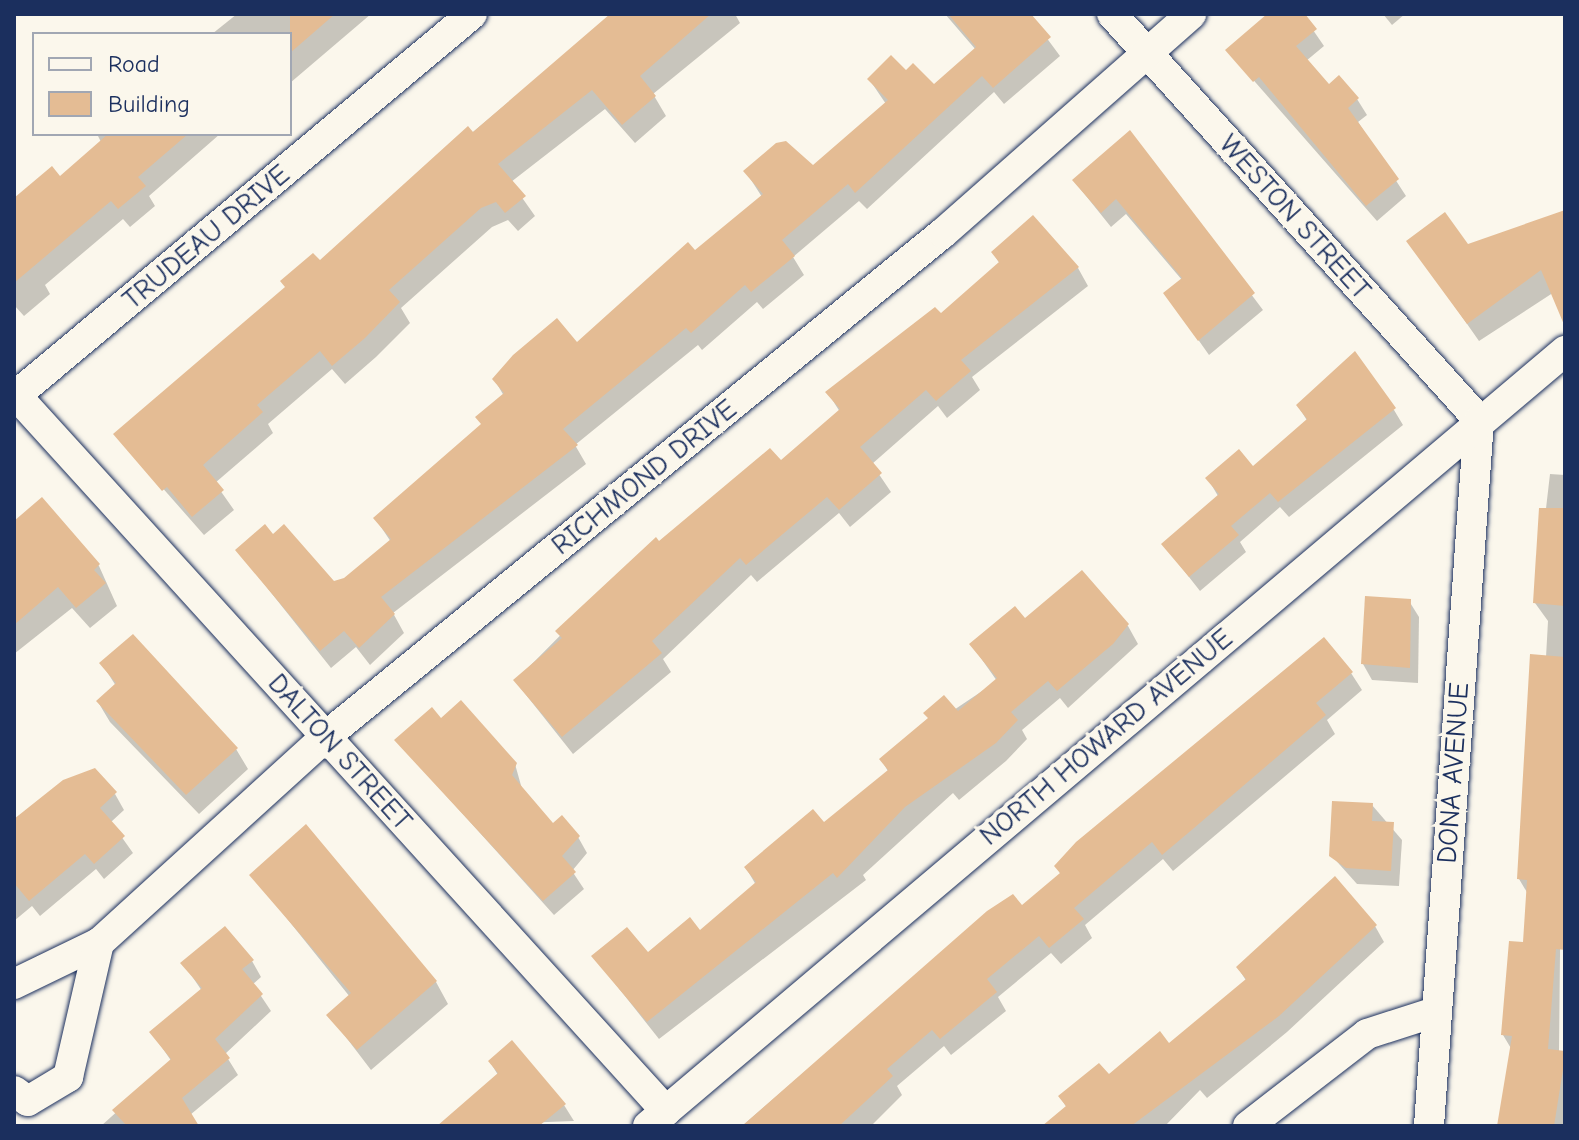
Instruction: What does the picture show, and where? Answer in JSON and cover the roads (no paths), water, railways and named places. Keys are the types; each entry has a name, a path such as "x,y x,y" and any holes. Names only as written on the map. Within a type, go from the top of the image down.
{"street":[{"name":"TRUDEAU DRIVE","path":"15,395 472,14"},
{"name":"WESTON STREET","path":"1112,14 1479,420"},
{"name":"RICHMOND DRIVE","path":"14,984 99,943 325,737 943,233 1191,14"},
{"name":"NORTH HOWARD AVENUE","path":"657,1119 1479,420 1565,351"},
{"name":"DALTON STREET","path":"15,395 325,737 657,1119"},
{"name":"DONA AVENUE","path":"1429,1126 1479,420"},
{"path":"14,1091 28,1101 68,1077 99,943"},
{"path":"1248,1126 1367,1034 1435,1012"}]}
